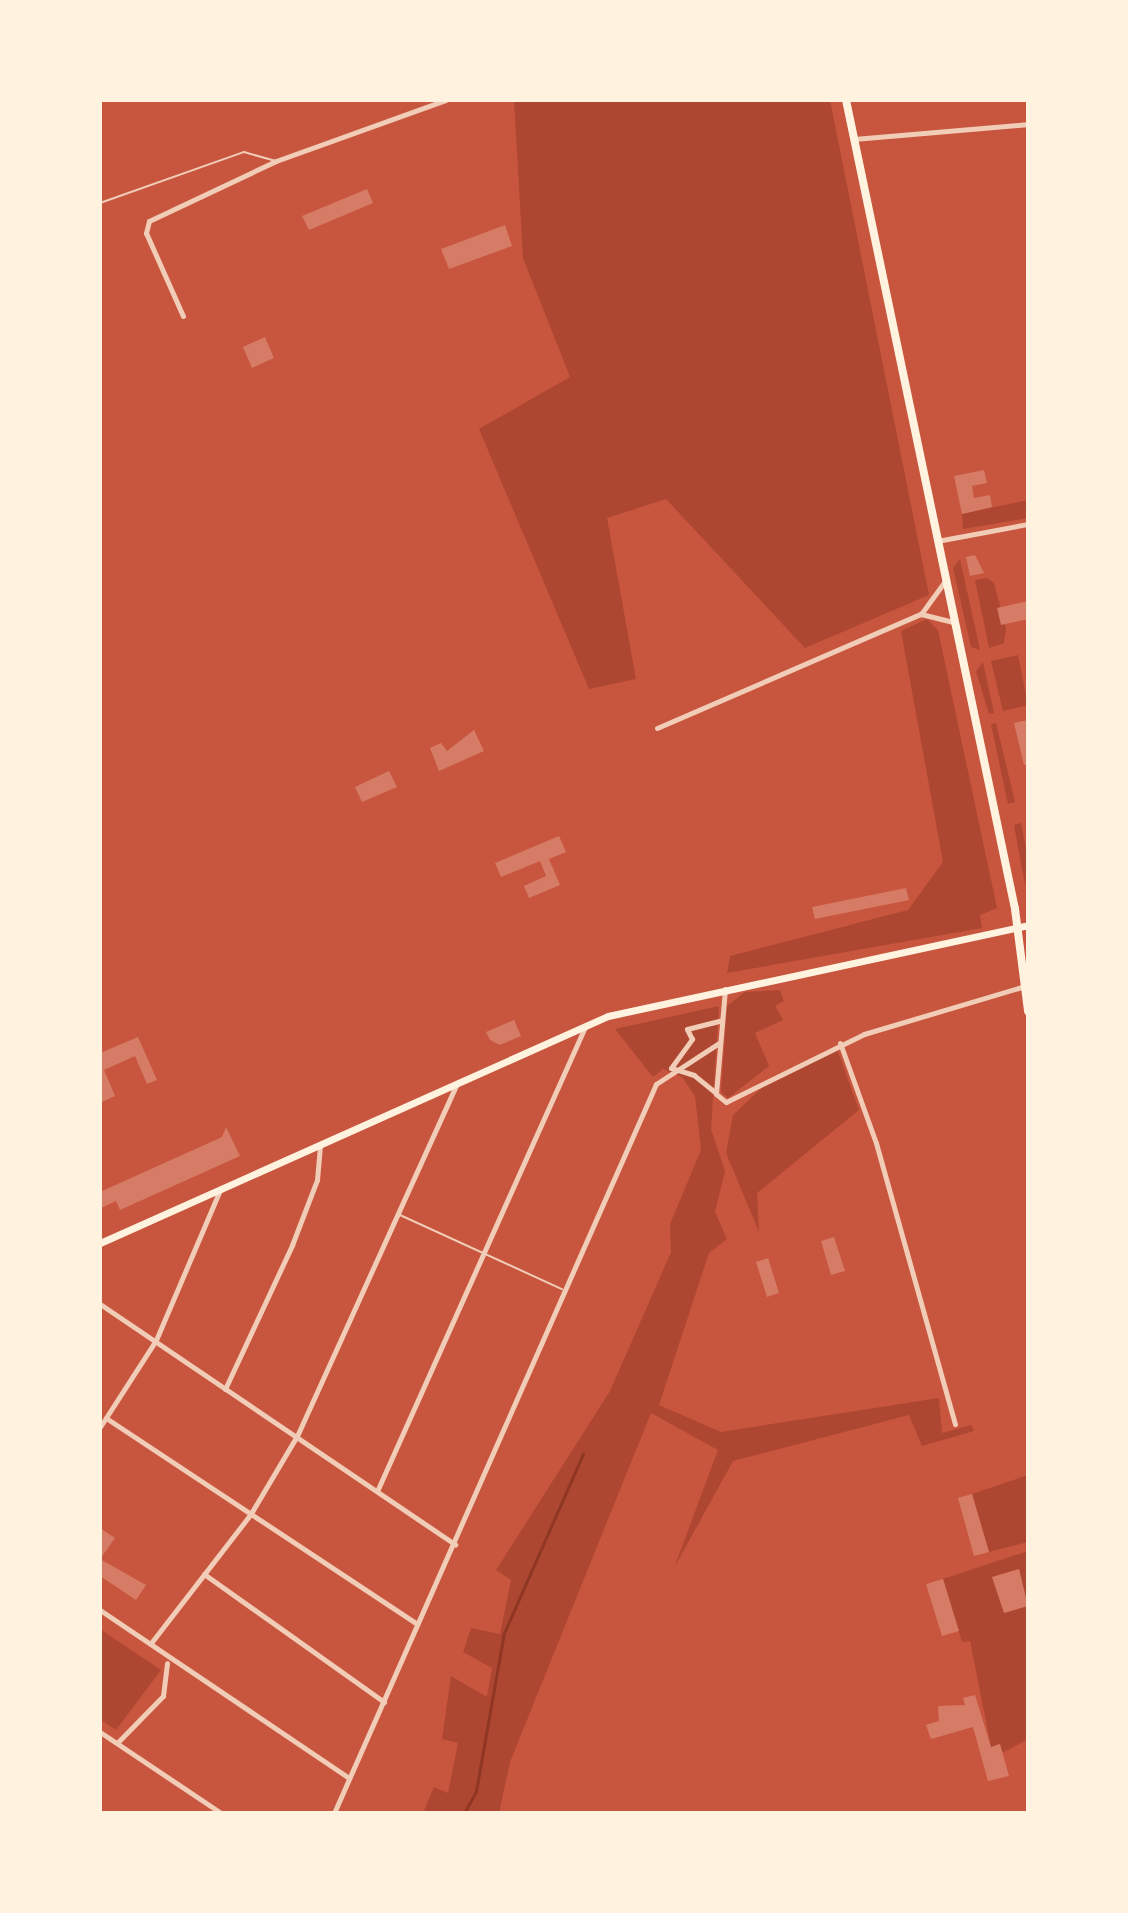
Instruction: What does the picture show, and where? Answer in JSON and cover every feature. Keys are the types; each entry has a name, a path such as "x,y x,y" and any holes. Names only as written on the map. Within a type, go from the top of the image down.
{"main road":[{"path":"846,100 1017,928 1028,1011"},
{"path":"100,1243 586,1026 725,988 1028,925"}],"street":[{"path":"183,316 147,223 276,161 445,100"},
{"path":"854,139 1028,124"},
{"path":"936,541 1028,524"},
{"path":"657,728 921,614 945,581"},
{"path":"921,614 954,622"},
{"path":"671,1068 694,1075 726,1102 840,1043 1025,986"},
{"path":"716,1094 725,988"},
{"path":"334,1813 656,1084 692,1039 687,1029 722,1020"},
{"path":"378,1489 486,1255 586,1026"},
{"path":"671,1068 719,1043"},
{"path":"840,1043 876,1143 955,1424"},
{"path":"151,1643 250,1515 297,1436 456,1084"},
{"path":"225,1389 292,1245 317,1180 320,1145"},
{"path":"100,1427 156,1340 221,1189"},
{"path":"100,1304 378,1489 455,1544"},
{"path":"106,1418 417,1624"},
{"path":"204,1574 384,1702"},
{"path":"100,1610 151,1643 167,1662 349,1778"},
{"path":"117,1743 163,1696 167,1662"},
{"path":"100,1732 221,1813"}],"lane":[{"path":"100,203 244,152 276,161"},
{"path":"399,1215 564,1290"}],"shaded area":[{"path":"514,100 830,100 929,595 805,648 666,499 607,518 636,679 589,689 479,429 570,377 523,258"},
{"path":"1028,500 1028,518 963,529 962,514"},
{"path":"960,559 980,650 971,647 953,568"},
{"path":"987,578 994,583 1006,629 1004,643 989,648 975,580"},
{"path":"927,619 938,630 997,908 980,915 982,928 727,973 730,956 908,910 943,862 901,631"},
{"path":"1018,655 1028,705 1003,711 991,661"},
{"path":"983,662 994,713 989,714 976,671"},
{"path":"996,723 1015,802 1008,804 991,724"},
{"path":"1021,823 1028,859 1025,885 1014,825"},
{"path":"780,990 784,1001 775,1006 783,1020 755,1033 769,1066 728,1098 721,1092 727,1006 745,992"},
{"path":"719,1006 711,1129 725,1171 715,1212 727,1239 709,1253 659,1405 721,1432 939,1398 942,1433 971,1425 974,1431 922,1446 909,1415 733,1461 674,1568 718,1450 651,1413 510,1762 499,1813 423,1813 434,1787 448,1793 458,1743 442,1739 451,1676 487,1697 492,1668 463,1652 471,1628 500,1634 511,1580 496,1570 610,1391 671,1252 670,1224 701,1150 695,1096 682,1077 663,1069 653,1077 615,1029"},
{"path":"837,1049 859,1110 757,1193 759,1232 726,1153 733,1115 767,1083"},
{"path":"1028,1475 1028,1542 989,1552 972,1494"},
{"path":"1028,1551 1028,1739 1002,1753 999,1744 991,1747 970,1641 962,1642 943,1579"},
{"path":"100,1629 161,1670 116,1730 100,1719"}],"building":[{"path":"367,189 373,203 309,230 302,216"},
{"path":"505,225 512,246 449,269 441,249"},
{"path":"265,337 274,358 252,368 243,347"},
{"path":"984,470 987,483 972,486 974,498 990,495 992,507 962,514 954,476"},
{"path":"975,555 984,573 970,576 966,557"},
{"path":"1028,601 1028,619 1001,625 997,608"},
{"path":"1028,720 1028,764 1024,765 1014,723"},
{"path":"474,730 484,751 439,771 430,748 441,743 447,751"},
{"path":"389,771 397,787 362,802 355,787"},
{"path":"559,836 566,852 549,859 560,885 529,898 524,886 546,876 540,861 501,877 495,863"},
{"path":"906,888 909,900 815,919 812,907"},
{"path":"514,1020 521,1036 500,1045 490,1040 486,1032"},
{"path":"138,1037 157,1080 147,1084 135,1056 104,1070 115,1096 100,1103 100,1053"},
{"path":"226,1127 240,1156 120,1210 116,1201 101,1208 100,1192 222,1137"},
{"path":"834,1237 845,1271 831,1275 821,1241"},
{"path":"768,1258 779,1293 767,1297 756,1262"},
{"path":"972,1494 989,1552 974,1556 958,1498"},
{"path":"100,1528 115,1538 100,1559"},
{"path":"100,1559 146,1585 136,1600 100,1576"},
{"path":"1019,1569 1028,1606 1004,1613 992,1577"},
{"path":"943,1579 959,1631 942,1636 926,1584"},
{"path":"975,1695 991,1747 1000,1744 1009,1776 988,1781 973,1727 931,1739 926,1725 939,1721 938,1706 965,1705 963,1698"}],"waterway":[{"path":"464,1813 476,1791 504,1633 583,1454"}]}
